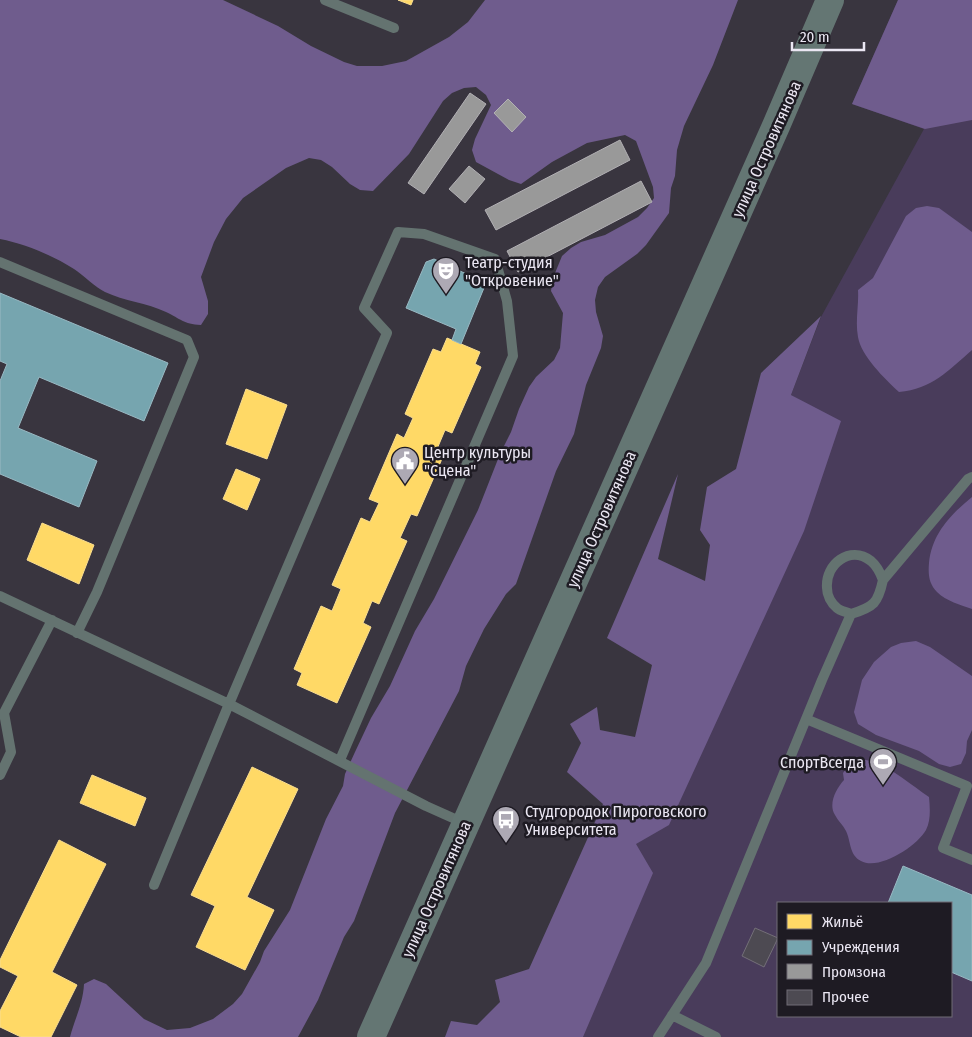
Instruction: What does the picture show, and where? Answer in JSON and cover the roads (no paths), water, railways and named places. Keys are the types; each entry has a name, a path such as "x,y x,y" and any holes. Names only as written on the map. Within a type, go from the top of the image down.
{"main road":[{"name":"улица Островитянова","path":"371,1037 776,126 830,0"}],"lane":[{"path":"325,0 394,28"},
{"path":"154,885 386,333 364,308 398,232 424,234 495,259 506,300 513,356 340,760"},
{"path":"0,262 187,340 194,358 77,633"},
{"path":"883,580 878,568 869,560 857,556 842,558 832,566 826,578 827,595 837,608 851,614 866,609 879,598 883,580 968,479 972,477"},
{"path":"0,596 229,704 426,806 465,823"},
{"path":"658,1037 706,962 851,614"},
{"path":"0,775 11,752 4,713 52,620"},
{"path":"806,720 967,786 943,848 972,860"},
{"path":"672,1015 716,1037"}],"place":[{"name":"Театр-студия \"Откровение\"","path":"446,295"},
{"name":"Центр культуры \"Сцена\"","path":"405,485"},
{"name":"СпортВсегда","path":"883,786"},
{"name":"Студгородок Пироговского Университета","path":"506,844"}]}
